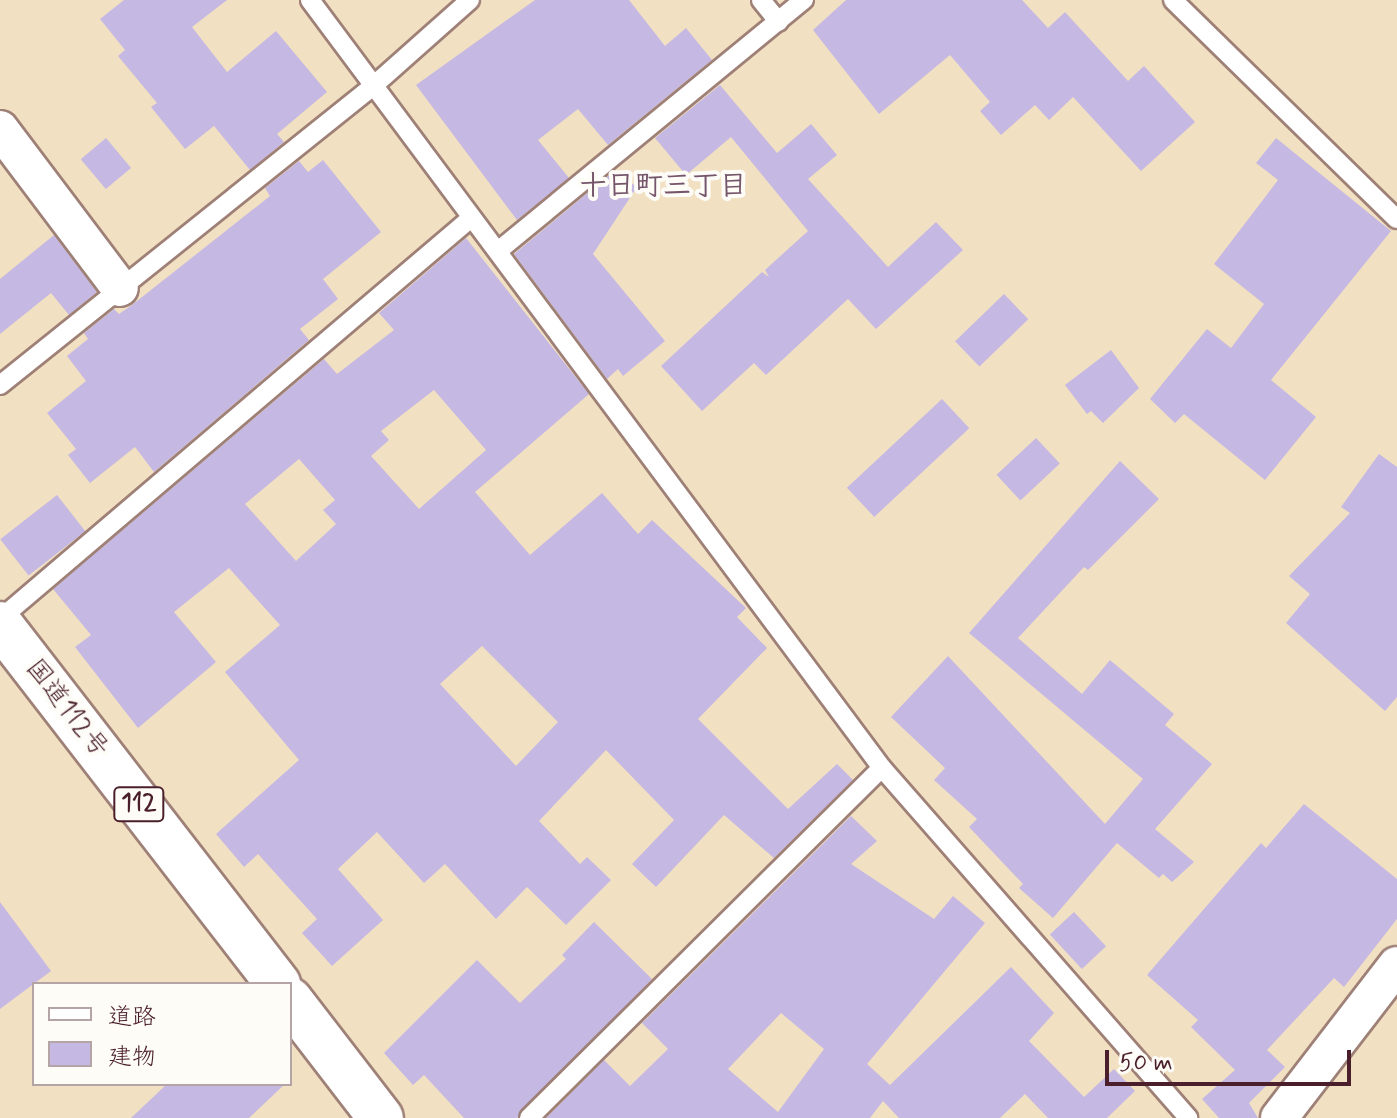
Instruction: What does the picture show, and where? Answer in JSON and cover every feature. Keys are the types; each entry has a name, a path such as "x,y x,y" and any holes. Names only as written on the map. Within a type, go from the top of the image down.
{"highway":[{"name":"国道112号","path":"0,622 276,982"},
{"path":"292,1003 381,1118"}],"street":[{"path":"0,129 120,288"},
{"path":"1279,1118 1397,965"}],"lane":[{"path":"310,0 882,768 1188,1118"},
{"path":"0,385 372,87 470,0"},
{"path":"761,0 779,22"},
{"path":"498,251 804,0"},
{"path":"1173,0 1397,219"},
{"path":"0,622 471,218"},
{"path":"529,1118 882,768"}],"building":[{"path":"124,0 227,0 192,27 227,72 276,31 327,92 277,134 284,142 250,170 214,126 185,149 151,107 157,103 118,56 125,50 100,19"},
{"path":"535,0 629,0 665,46 686,28 712,60 608,145 578,109 538,140 569,178 517,220 416,85"},
{"path":"846,0 1022,0 1048,28 1065,12 1128,81 1144,66 1195,122 1141,171 1073,97 1049,120 1035,105 1001,135 980,111 990,102 950,55 879,114 813,30"},
{"path":"720,85 777,153 811,124 837,155 808,179 888,267 936,222 963,250 876,329 848,299 766,375 754,363 702,411 661,366 762,272 769,277 765,270 808,231 731,137 686,175 655,138"},
{"path":"106,138 131,168 106,189 81,159"},
{"path":"1276,138 1391,231 1271,380 1316,417 1265,480 1184,414 1175,423 1150,399 1207,329 1231,348 1264,304 1214,264 1278,180 1256,163"},
{"path":"323,160 381,232 323,279 338,299 300,329 309,340 154,472 135,447 90,483 68,455 76,449 47,413 86,381 67,356 88,339 84,333 114,309 119,314 132,305 270,196 265,188 299,161 308,172"},
{"path":"614,171 637,187 593,254 665,341 623,376 618,369 607,379 514,254"},
{"path":"54,235 97,292 69,315 51,293 0,334 0,279"},
{"path":"466,238 589,394 475,492 530,555 602,493 638,534 652,520 746,608 737,617 767,648 698,719 788,809 837,764 853,780 774,858 724,815 656,887 632,864 674,820 606,750 539,821 580,864 587,857 611,880 566,925 527,887 496,919 445,864 424,883 377,832 338,869 383,920 332,966 302,933 317,919 258,854 244,867 216,834 299,760 225,672 280,625 229,568 174,612 216,662 138,728 75,647 91,635 53,589 324,359 337,374 394,330 379,313","holes":["434,390 486,450 419,509 371,456 389,440 381,431","299,459 335,500 323,510 336,524 296,561 245,504","482,646 558,722 516,766 440,684"]},
{"path":"1004,294 1028,319 979,366 955,341"},
{"path":"1111,350 1139,388 1103,423 1091,411 1087,414 1065,385"},
{"path":"942,399 969,428 874,517 847,488"},
{"path":"1036,438 1060,464 1020,500 997,475"},
{"path":"1379,454 1397,467 1397,697 1385,711 1286,623 1310,594 1289,576 1350,513 1341,507"},
{"path":"1120,461 1159,499 1088,570 1084,567 1018,638 1082,694 1110,660 1174,714 1165,725 1212,764 1155,829 1194,862 1172,882 1163,874 1159,878 1117,843 1053,918 1019,888 1023,884 969,827 977,819 934,780 945,768 891,717 948,656 1105,824 1143,779 969,633"},
{"path":"57,495 85,531 29,576 0,539"},
{"path":"1304,804 1397,879 1397,919 1344,987 1334,978 1267,1050 1285,1067 1249,1103 1258,1118 1219,1118 1202,1099 1235,1070 1191,1027 1198,1020 1147,975 1261,843 1266,848"},
{"path":"851,816 877,841 851,864 934,919 953,896 985,923 867,1064 890,1085 1011,967 1054,1013 1029,1041 1084,1097 1114,1069 1135,1091 1107,1118 1048,1118 1025,1094 1000,1118 899,1118 883,1101 870,1118 546,1118 604,1060 630,1086 668,1049 642,1023","holes":["781,1013 824,1049 778,1112 728,1069"]},
{"path":"0,902 51,971 32,982 32,985 0,1009"},
{"path":"1074,912 1106,946 1082,969 1050,935"},
{"path":"594,922 652,979 517,1118 464,1118 424,1075 413,1085 384,1053 477,960 520,1003 566,959 562,955"},
{"path":"165,1086 283,1086 249,1118 131,1118"}],"district":[{"name":"十日町三丁目","path":"663,187"}]}
